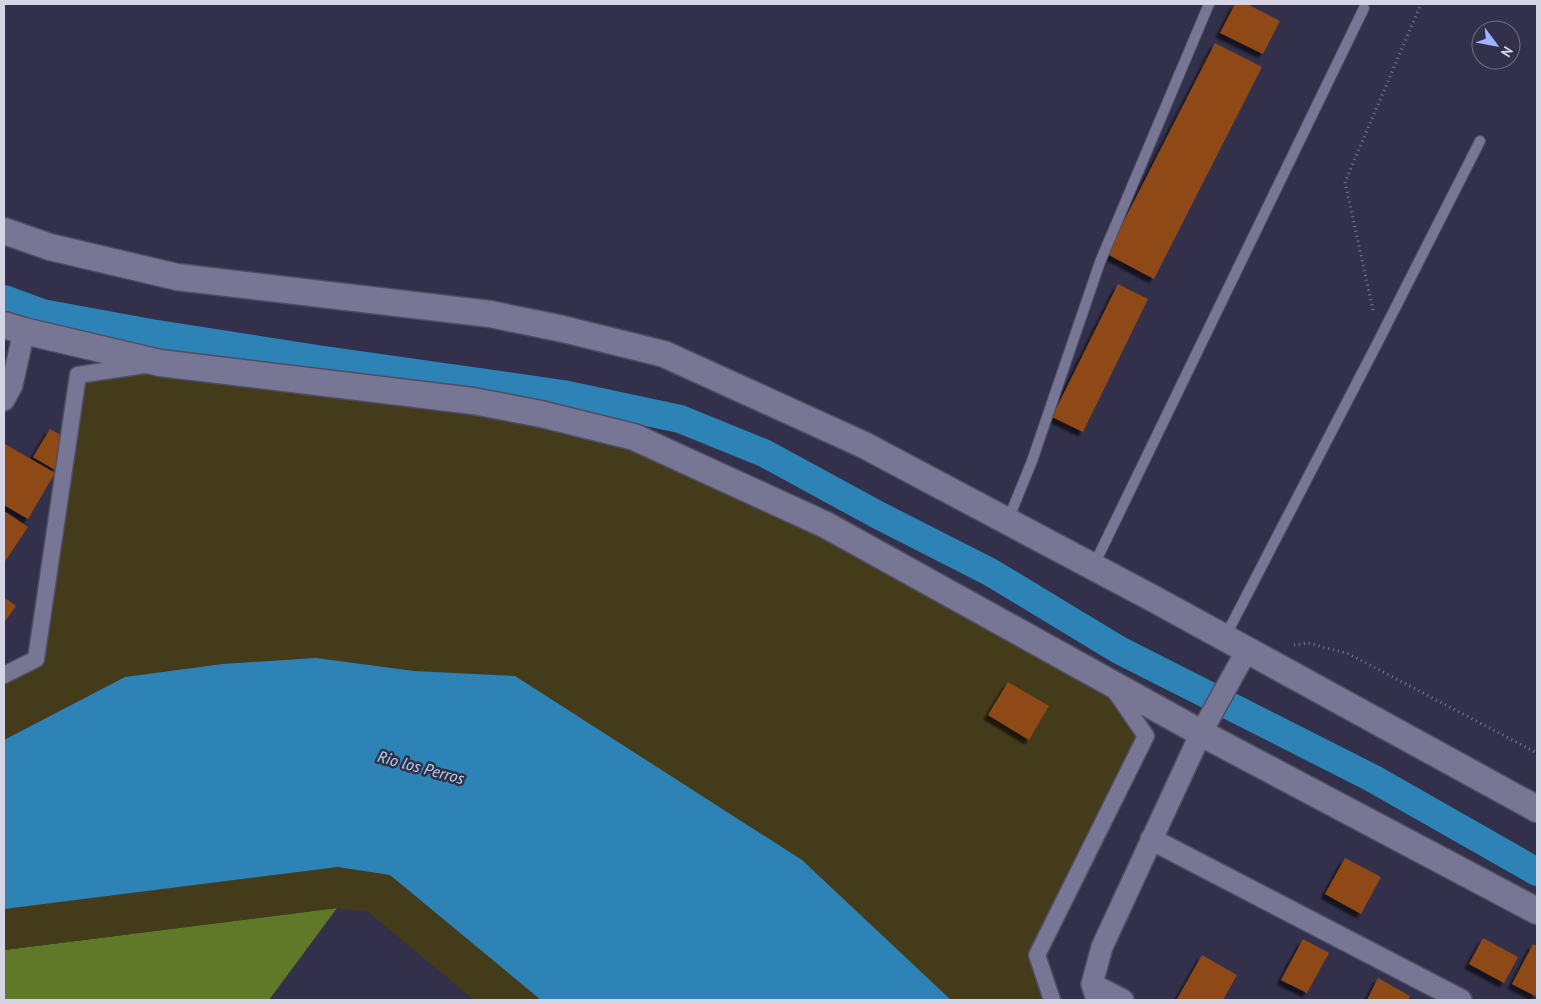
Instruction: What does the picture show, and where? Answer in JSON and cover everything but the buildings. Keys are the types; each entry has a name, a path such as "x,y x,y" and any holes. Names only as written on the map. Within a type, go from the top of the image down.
{"street":[{"path":"4,231 50,247 178,277 490,314 563,329 664,354 864,445 1094,567 1240,652 1537,809"},
{"path":"4,400 12,385 14,328 160,363 473,400 542,414 634,437 826,525 1109,682 1205,726 1537,911"},
{"path":"4,675 36,659 78,375 160,363"},
{"path":"1123,1000 1095,992 1102,947 1240,652"},
{"path":"1052,1000 1038,955 1146,736 1109,682"},
{"path":"1151,839 1461,1000"}],"lane":[{"path":"1007,521 1032,462 1100,262 1209,4"},
{"path":"1094,567 1364,8"},
{"path":"1240,652 1379,340 1480,141"}],"path":[{"path":"1379,340 1345,182 1421,4"},
{"path":"1240,652 1308,643 1349,654 1537,753"}],"green space":[{"path":"337,908 269,1000 4,1000 4,950"}],"sand":[{"path":"160,363 634,437 1109,682 1146,736 1038,955 1052,1000 474,1000 368,912 337,908 4,950 4,675 36,659 78,375"}],"water":[{"name":"Rio los Perros","path":"316,658 414,671 515,676 802,860 951,1000 541,1000 390,875 338,867 4,909 4,740 125,677 223,664"}],"waterway":[{"path":"4,299 42,313 151,333 563,394 680,419 764,453 878,515 990,572 1119,650 1372,778 1537,872"}]}
